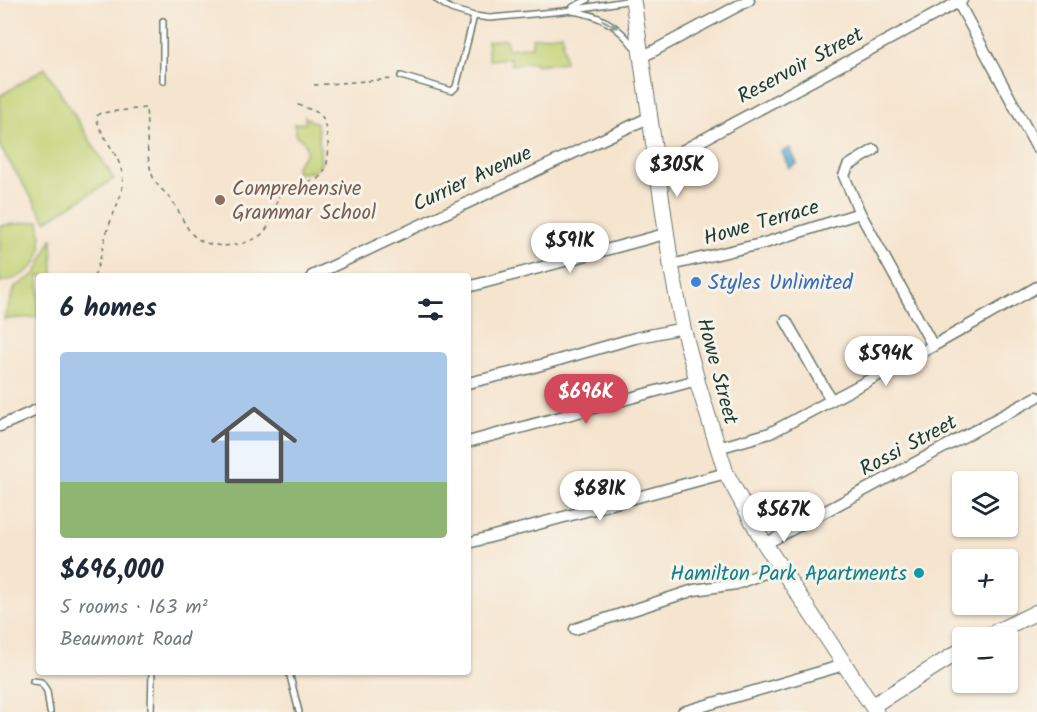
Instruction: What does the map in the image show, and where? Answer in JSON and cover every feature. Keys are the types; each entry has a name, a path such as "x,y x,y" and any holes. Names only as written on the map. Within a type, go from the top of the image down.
{"main road":[{"name":"Howe Street","path":"633,0 665,234 683,328 726,474 765,544 874,709"},
{"path":"1006,627 1037,612"},
{"path":"874,709 952,656"}],"street":[{"path":"642,57 732,4 749,0"},
{"path":"959,1 1037,148"},
{"name":"Reservoir Street","path":"656,165 959,1"},
{"name":"Currier Avenue","path":"318,273 650,117"},
{"path":"874,150 848,166 844,176 860,213 933,346"},
{"name":"Howe Terrace","path":"671,265 765,243 860,213"},
{"path":"471,286 665,234"},
{"path":"718,448 770,433 933,346 1037,287"},
{"path":"786,321 831,400"},
{"path":"471,382 635,338 683,328"},
{"path":"471,441 697,380"},
{"name":"Rossi Street","path":"765,544 1037,397"},
{"path":"0,426 36,410"},
{"path":"471,542 726,474"},
{"path":"575,629 694,590 736,584 780,567"},
{"path":"682,712 754,689 844,665"}],"lane":[{"path":"437,0 451,9 490,18 564,11 633,0"},
{"path":"564,11 587,0"},
{"path":"564,11 575,11 611,22 625,34 642,57"},
{"path":"401,76 452,91 456,87 474,16"},
{"path":"163,21 163,81"},
{"path":"152,675 152,712"},
{"path":"291,675 299,712"},
{"path":"33,681 40,682 44,686 50,703 50,712"}],"path":[{"path":"314,85 394,79"},
{"path":"95,273 106,234 119,201 122,185 120,167 98,125 96,117 100,112 146,108 151,170 157,185 172,200 193,234 210,244 223,245 258,237 267,229 272,220 278,196 282,190 290,184 318,179 327,167 329,157 323,118 319,113 296,104"}],"green space":[{"path":"562,34 565,62 511,65 510,58 489,60 487,41 506,39 508,49 532,46 532,38"},
{"path":"45,68 114,179 46,221 0,147 0,96"},
{"path":"305,117 316,123 321,164 313,172 297,173 296,165 306,154 306,144 296,135 294,124 306,123"},
{"path":"39,221 41,246 36,262 32,268 20,276 0,282 0,226"},
{"path":"52,238 53,273 36,273"},
{"path":"36,274 36,317 4,319 15,287"}],"water":[{"path":"790,148 797,164 789,168 782,152"}],"place":[{"name":"Comprehensive Grammar School","path":"220,200"},
{"name":"Styles Unlimited","path":"696,282"},
{"name":"Hamilton Park Apartments","path":"919,573"}]}
